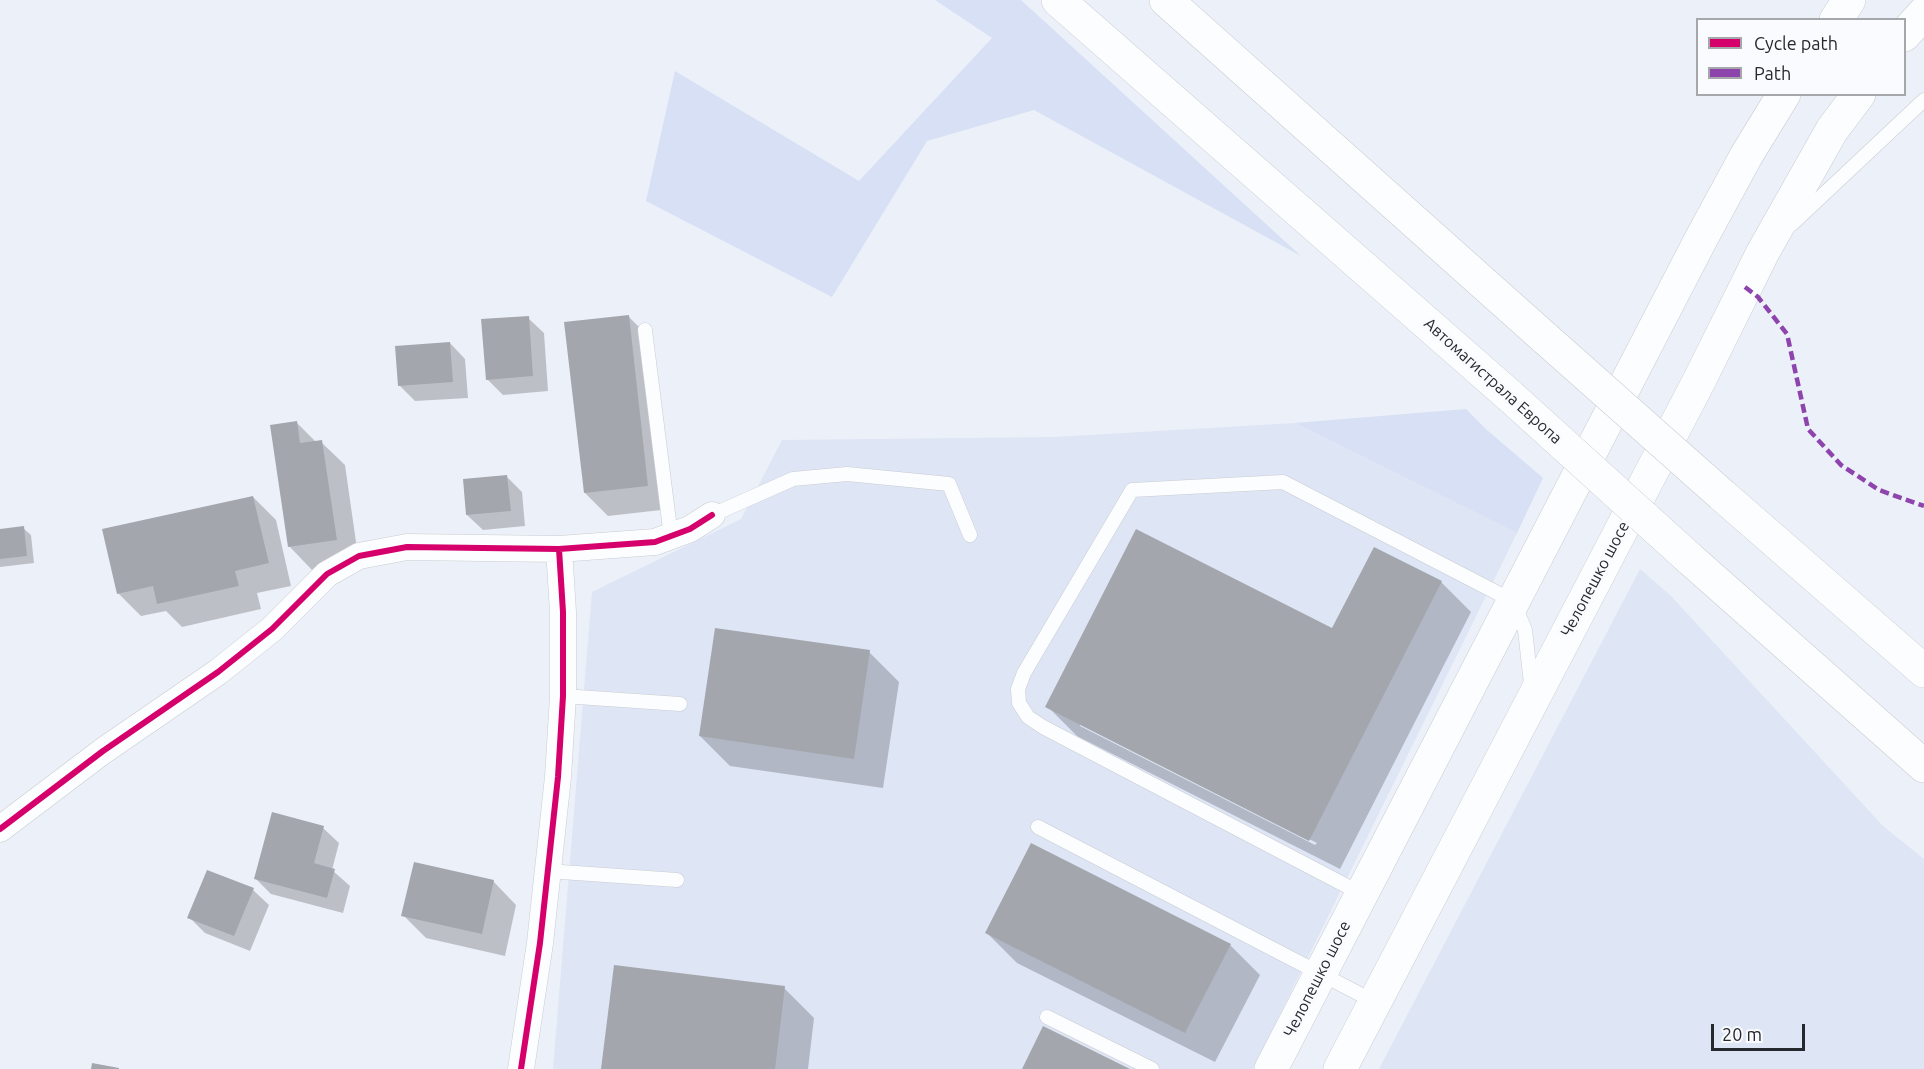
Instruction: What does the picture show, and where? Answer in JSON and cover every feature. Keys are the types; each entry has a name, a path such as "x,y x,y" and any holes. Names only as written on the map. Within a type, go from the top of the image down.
{"main road":[{"name":"Автомагистрала Европа","path":"1058,0 1510,396 1924,766"},
{"path":"1166,0 1722,495 1924,671"},
{"path":"1837,18 1849,0"},
{"path":"1906,34 1924,13"},
{"name":"Челопешко шосе","path":"1271,1069 1701,239 1746,156 1783,96"},
{"name":"Челопешко шосе","path":"1340,1069 1700,379 1762,252 1832,130 1858,96"}],"street":[{"path":"0,829 103,751 218,672 272,630 327,574 359,556 407,547 559,549 643,543 671,537 690,529 712,515"},
{"path":"521,1069 540,943 558,777 563,696 563,612 559,549"}],"lane":[{"path":"1762,252 1924,100"},
{"path":"645,330 671,537"},
{"path":"712,515 793,479 847,474 949,484 970,535"},
{"path":"1362,894 1043,727 1028,717 1019,704 1018,689 1024,673 1132,490 1283,482 1513,601 1525,630 1531,667 1532,701"},
{"path":"563,696 680,704"},
{"path":"1038,827 1375,1002"},
{"path":"548,871 677,880"},
{"path":"1047,1017 1152,1069"}],"shaded area":[{"path":"935,0 1021,0 1301,256 1034,110 927,141 832,297 646,201 675,71 859,181 992,38"},
{"path":"1466,409 1543,478 1517,533 1295,423"},
{"path":"1295,423 1517,533 1253,1069 553,1069 592,592 741,519 782,440 1055,437"},
{"path":"1640,569 1670,595 1883,826 1924,859 1924,1069 1379,1069"}],"building":[{"path":"629,315 648,486 584,493 564,322"},
{"path":"529,316 533,376 486,380 481,319"},
{"path":"450,342 453,382 398,386 395,346"},
{"path":"297,421 300,443 322,440 337,540 288,547 270,425"},
{"path":"507,475 511,511 466,515 463,479"},
{"path":"253,496 269,563 235,571 239,586 157,604 153,586 117,594 102,529"},
{"path":"24,526 27,556 0,559 0,529"},
{"path":"1136,529 1332,628 1374,547 1442,581 1309,841 1045,707"},
{"path":"715,628 870,650 854,759 699,736"},
{"path":"272,812 324,826 314,863 335,869 327,898 254,879"},
{"path":"1031,843 1231,944 1185,1033 985,933"},
{"path":"414,862 494,880 482,934 401,916"},
{"path":"207,870 254,888 234,936 187,918"},
{"path":"614,965 785,986 775,1069 601,1069"},
{"path":"1043,1026 1130,1069 1022,1069"},
{"path":"92,1063 119,1068 119,1069 91,1069"}],"marked path":[{"path":"1745,287 1758,297 1787,334 1808,429 1841,465 1879,490 1924,506"}],"cycle path":[{"path":"0,829 103,751 218,672 272,629 327,574 359,556 407,547 559,549 655,542 690,529 712,515"},
{"path":"521,1069 540,943 558,777 563,696 563,612 559,549"}]}
